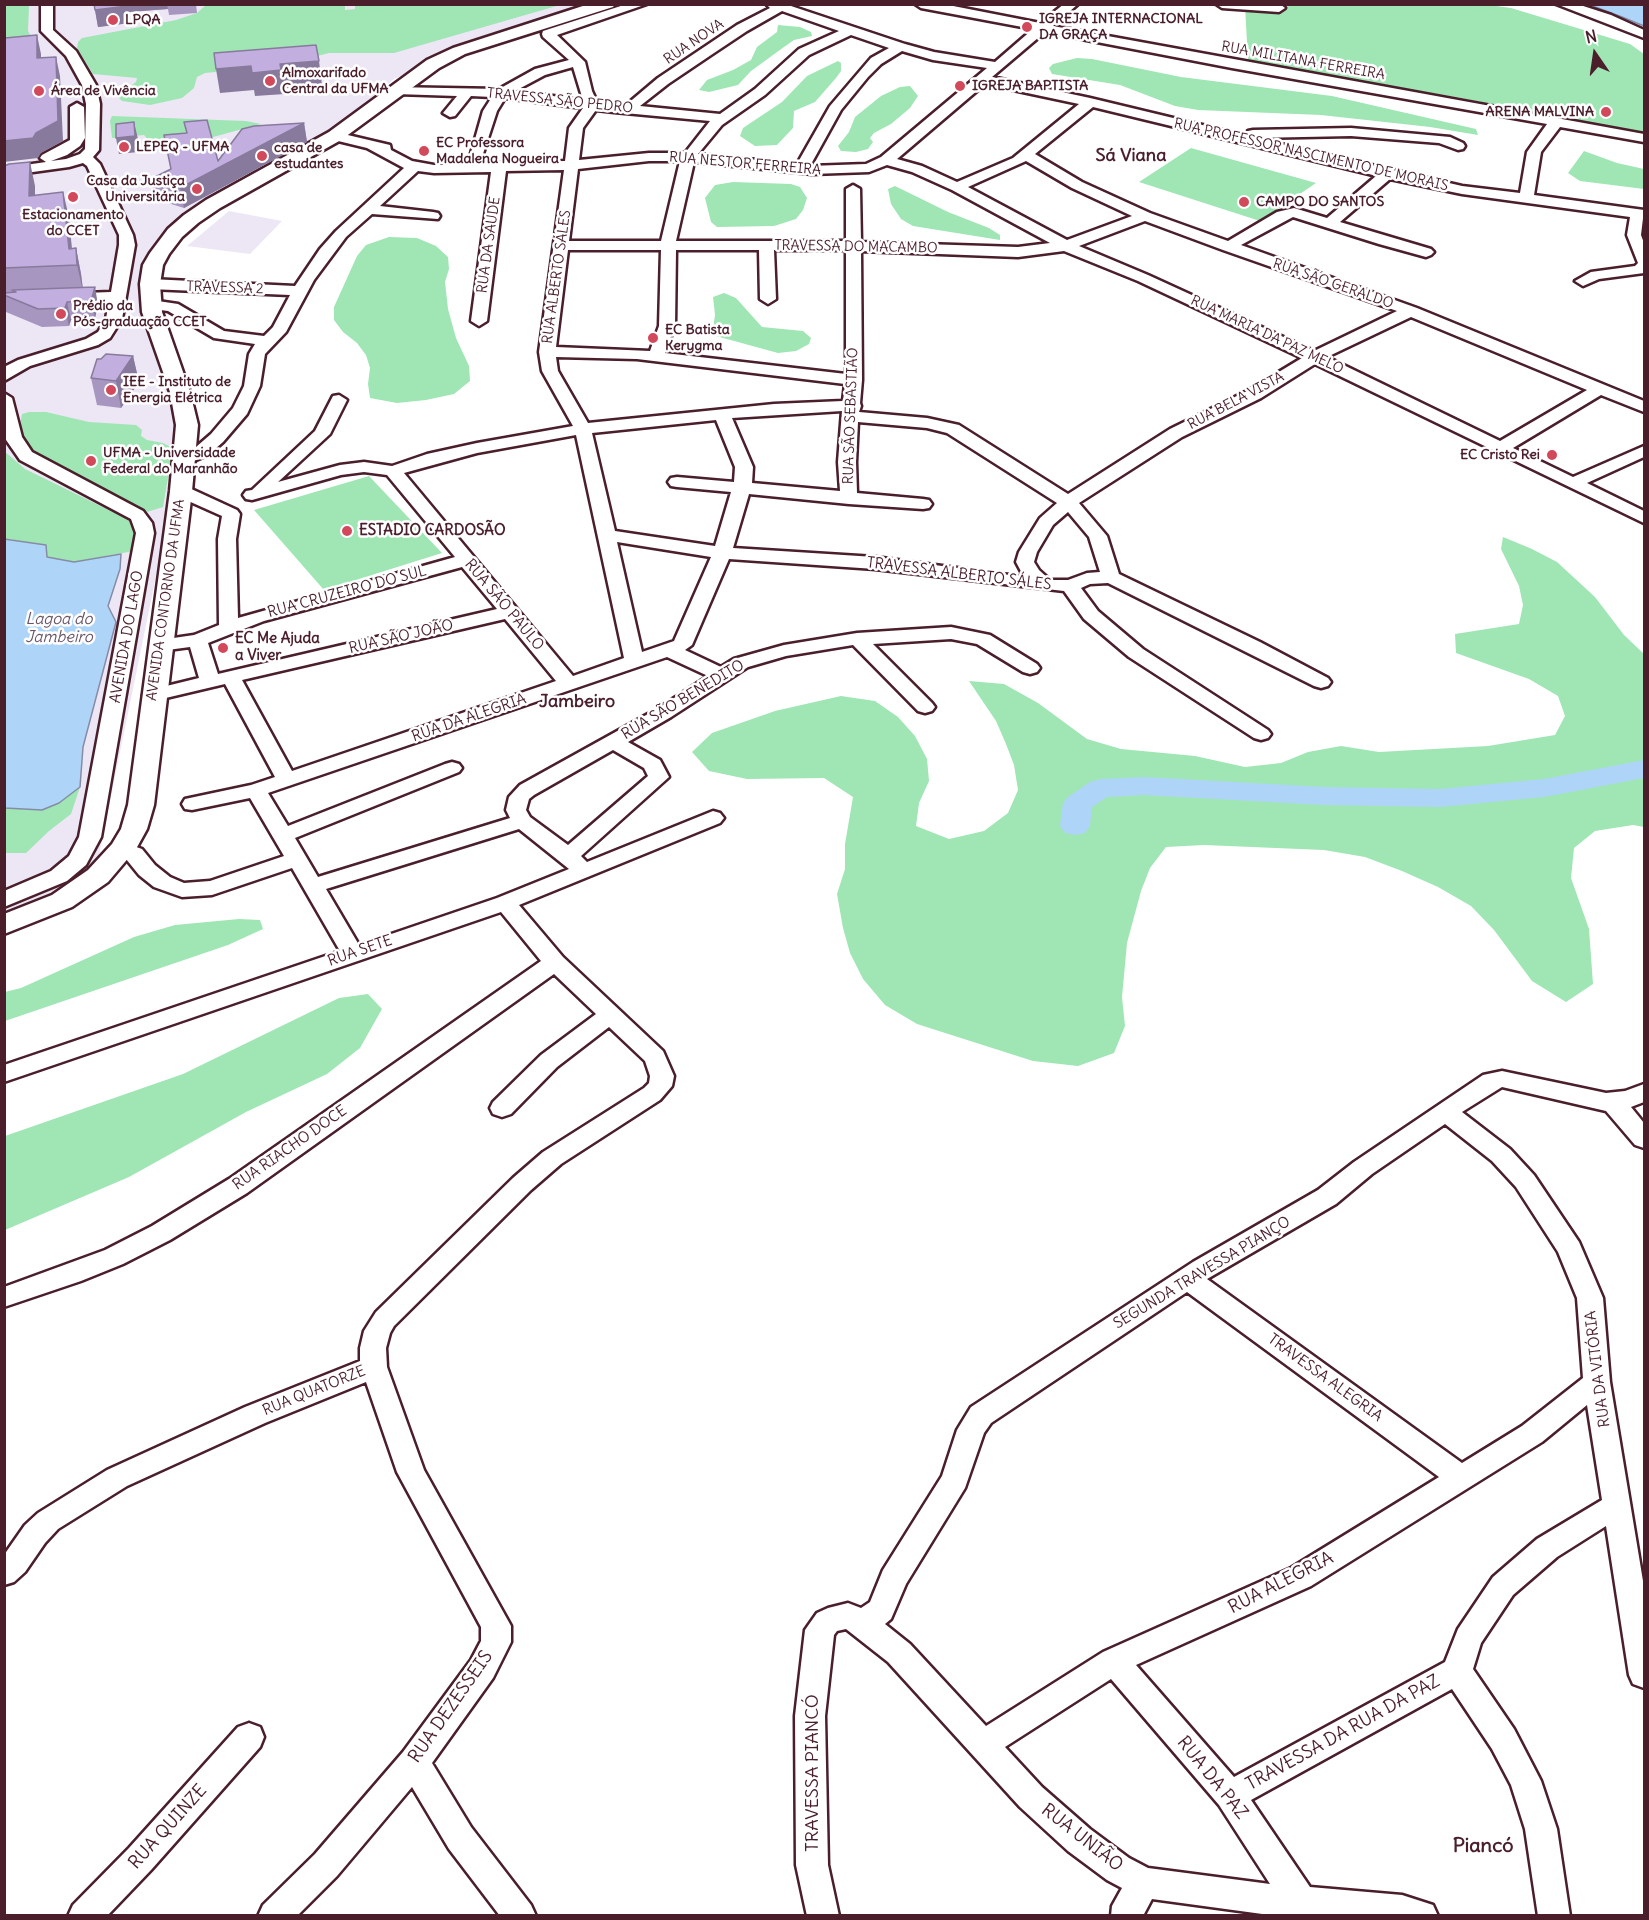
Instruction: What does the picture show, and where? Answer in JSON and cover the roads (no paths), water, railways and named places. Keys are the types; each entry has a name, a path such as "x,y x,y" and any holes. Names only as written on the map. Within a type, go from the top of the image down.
{"main road":[{"path":"150,295 153,265 175,233 191,219 213,204 335,136 423,70 459,51 607,4"},
{"name":"AVENIDA CONTORNO DA UFMA","path":"4,924 62,901 98,876 122,849 134,829 141,805 153,695 181,491 185,410 153,320 150,295"}],"street":[{"path":"4,166 52,157 69,148 78,138 78,99 74,82 38,31 34,4"},
{"path":"38,31 45,25 46,4"},
{"path":"592,105 585,91 578,62 548,34 641,4"},
{"name":"RUA MILITANA FERREIRA","path":"921,4 1232,64 1644,138"},
{"path":"886,160 1072,4"},
{"path":"1222,4 1279,8"},
{"path":"1562,4 1607,18 1644,34"},
{"path":"779,6 900,47 933,56 996,66"},
{"name":"RUA NOVA","path":"628,109 663,81 779,6"},
{"path":"656,356 667,326 668,244 674,207 689,157 701,139 723,118 760,92 808,48 850,30"},
{"path":"4,172 59,165 85,158 92,150 93,104 89,85 71,54 38,31"},
{"path":"801,169 835,110 863,74 876,61 900,47"},
{"path":"474,162 490,111 501,93 540,72 578,62"},
{"name":"RUA PROFESSOR NASCIMENTO DE MORAIS","path":"981,79 1090,102 1462,190 1641,213"},
{"name":"TRAVESSA SÃO PEDRO","path":"396,90 501,93 723,118"},
{"path":"450,113 467,92"},
{"path":"957,187 1004,168 1026,154 1090,102"},
{"name":"RUA ALBERTO SÁLES","path":"592,105 576,128 547,352 550,371 583,429 635,662"},
{"path":"1526,198 1534,152 1556,122"},
{"path":"1221,134 1351,132 1439,139 1450,141 1458,146"},
{"name":"RUA NESTOR FERREIRA","path":"335,136 423,157 550,166"},
{"name":"RUA NESTOR FERREIRA","path":"372,145 414,167 499,168 689,157 834,171 869,168 886,160"},
{"name":"RUA SÃO GERALDO","path":"1026,154 1077,185 1145,216 1411,311 1644,407"},
{"path":"4,376 19,365 79,348 104,335 114,319 126,235 93,164 85,158"},
{"name":"RUA MARIA DA PAZ MELO","path":"886,160 917,169 957,187 1066,246 1143,278 1314,357 1644,518"},
{"path":"184,460 202,451 217,438 241,410 252,386 257,354 280,329 300,291 325,252 341,234 414,167"},
{"name":"RUA DA SAUDE","path":"479,321 499,168"},
{"path":"1330,223 1387,174"},
{"name":"RUA SÃO SEBASTIÃO","path":"849,499 847,462 854,380 853,189"},
{"path":"369,209 433,216"},
{"path":"1228,247 1291,212 1426,252"},
{"path":"1641,213 1634,235 1644,261"},
{"name":"TRAVESSA DO MACAMBO","path":"560,245 854,246 1018,252 1066,246 1145,216"},
{"path":"766,245 768,299"},
{"path":"1582,281 1596,275 1635,271 1644,266"},
{"name":"TRAVESSA 2","path":"150,295 300,291"},
{"path":"150,295 220,335 268,340"},
{"path":"4,301 118,296"},
{"name":"RUA BELA VISTA","path":"1045,585 1031,573 1025,562 1028,552 1046,522 1068,502 1176,433 1255,394 1314,357 1411,311"},
{"path":"547,352 615,352 854,380"},
{"path":"1502,447 1602,388"},
{"name":"AVENIDA DO LAGO","path":"4,398 13,437 26,456 137,515 143,523 145,533 90,837 78,860 59,876 4,900"},
{"path":"229,628 228,539 231,513 313,444 329,423 339,400"},
{"path":"252,495 340,470 364,467 393,471 466,451 583,429 722,414 852,411 927,423 953,429 1068,502 1082,515 1098,536 1111,578 1253,646 1321,682"},
{"name":"RUA DA ALEGRIA","path":"192,804 256,790 287,780 682,645 722,553 745,476 744,467 722,414"},
{"path":"1573,483 1644,451"},
{"name":"RUA SÃO PAULO","path":"393,471 569,684"},
{"path":"676,482 923,504"},
{"path":"181,491 231,513"},
{"name":"TRAVESSA ALBERTO SÁLES","path":"608,535 722,553 874,563 1045,585 1070,586 1087,579 1111,578"},
{"name":"RUA CRUZEIRO DO SUL","path":"160,645 198,639 257,617 466,560"},
{"path":"1070,586 1091,615 1129,648 1262,734"},
{"name":"RUA SÃO JOÃO","path":"153,695 510,612"},
{"name":"RUA SÃO BENEDITO","path":"519,815 519,797 527,790 614,742 741,663 784,651 856,639 951,633 983,639 1029,668"},
{"path":"198,639 210,682"},
{"path":"856,639 925,707"},
{"path":"668,650 722,675"},
{"path":"231,677 287,780"},
{"path":"313,886 519,815 576,863 659,777 652,764 614,742"},
{"path":"283,836 452,768"},
{"path":"256,790 353,954"},
{"name":"RUA SETE","path":"4,1074 505,903 576,863 713,818"},
{"path":"122,849 134,854 147,870 162,882 182,891 212,888 297,859"},
{"path":"502,1108 549,1061 610,1015 555,962 505,903"},
{"name":"RUA RIACHO DOCE","path":"4,1298 114,1257 161,1233 228,1192 555,962"},
{"name":"RUA QUATORZE","path":"4,1573 15,1563 35,1534 48,1521 117,1478 255,1415 374,1368 373,1348 377,1331 385,1319 522,1184 552,1158 652,1094 660,1086 663,1076 655,1057 610,1015"},
{"name":"SEGUNDA TRAVESSA PIANÇO","path":"864,1624 881,1610 893,1579 955,1480 971,1430 981,1415 1044,1372 1189,1279 1327,1197 1363,1168 1497,1079 1612,1101 1629,1099 1644,1092"},
{"path":"1612,1101 1644,1139"},
{"name":"RUA DA VITÓRIA","path":"1447,1113 1501,1155 1525,1181 1570,1250 1590,1298 1598,1382 1643,1663"},
{"name":"TRAVESSA ALEGRIA","path":"1189,1279 1460,1477"},
{"name":"RUA DEZESSEIS","path":"274,1916 326,1865 414,1762 482,1669 492,1653 497,1633 496,1626 411,1472 374,1368"},
{"name":"RUA ALEGRIA","path":"982,1745 1114,1661 1302,1577 1545,1425 1598,1382"},
{"path":"1554,1916 1541,1829 1525,1781 1503,1739 1457,1671 1468,1638 1503,1586 1547,1548 1617,1505"},
{"name":"RUA UNIÃO","path":"820,1630 827,1622 837,1617 848,1616 864,1624 899,1653 1031,1797 1079,1840 1118,1869 1144,1883 1286,1906 1402,1911 1422,1916"},
{"name":"TRAVESSA PIANCÓ","path":"820,1630 810,1716 812,1865 823,1916"},
{"name":"RUA DA PAZ","path":"1114,1661 1230,1795 1286,1906"},
{"name":"TRAVESSA DA RUA DA PAZ","path":"1230,1795 1457,1671"},
{"name":"RUA QUINZE","path":"84,1916 140,1859 249,1737"},
{"path":"414,1762 460,1838 520,1916"},
{"path":"1127,1916 1128,1906 1144,1883"}],"water":[{"path":"1590,5 1644,5 1644,26 1622,17"},
{"name":"Lagoa do Jambeiro","path":"4,539 46,545 47,557 74,562 121,554 120,569 108,606 116,622 83,747 80,787 59,803 42,810 5,808"}],"waterway":[{"path":"1075,826 1078,803 1100,788 1144,786 1324,796 1440,798 1544,788 1644,769"}],"place":[{"name":"LPQA","path":"113,20"},
{"name":"IGREJA INTERNACIONAL DA GRAÇA","path":"1027,27"},
{"name":"Almoxarifado Central da UFMA","path":"270,81"},
{"name":"IGREJA BAPTISTA","path":"960,86"},
{"name":"Área de Vivência","path":"39,91"},
{"name":"ARENA MALVINA","path":"1606,112"},
{"name":"LEPEQ - UFMA","path":"124,147"},
{"name":"EC Professora Madalena Nogueira","path":"424,151"},
{"name":"casa de estudantes","path":"262,156"},
{"name":"Casa da Justiça Universitária","path":"197,189"},
{"name":"Estacionamento do CCET","path":"73,197"},
{"name":"CAMPO DO SANTOS","path":"1244,202"},
{"name":"Prédio da Pós-graduação CCET","path":"61,314"},
{"name":"EC Batista Kerygma","path":"653,338"},
{"name":"IEE - Instituto de Energia Elétrica","path":"111,390"},
{"name":"EC Cristo Rei","path":"1552,455"},
{"name":"UFMA - Universidade Federal do Maranhão","path":"91,461"},
{"name":"ESTADIO CARDOSÃO","path":"347,531"},
{"name":"EC Me Ajuda a Viver","path":"223,648"}],"district":[{"name":"Sá Viana","path":"1131,156"},
{"name":"Jambeiro","path":"577,702"},
{"name":"Piancó","path":"1483,1846"}]}
